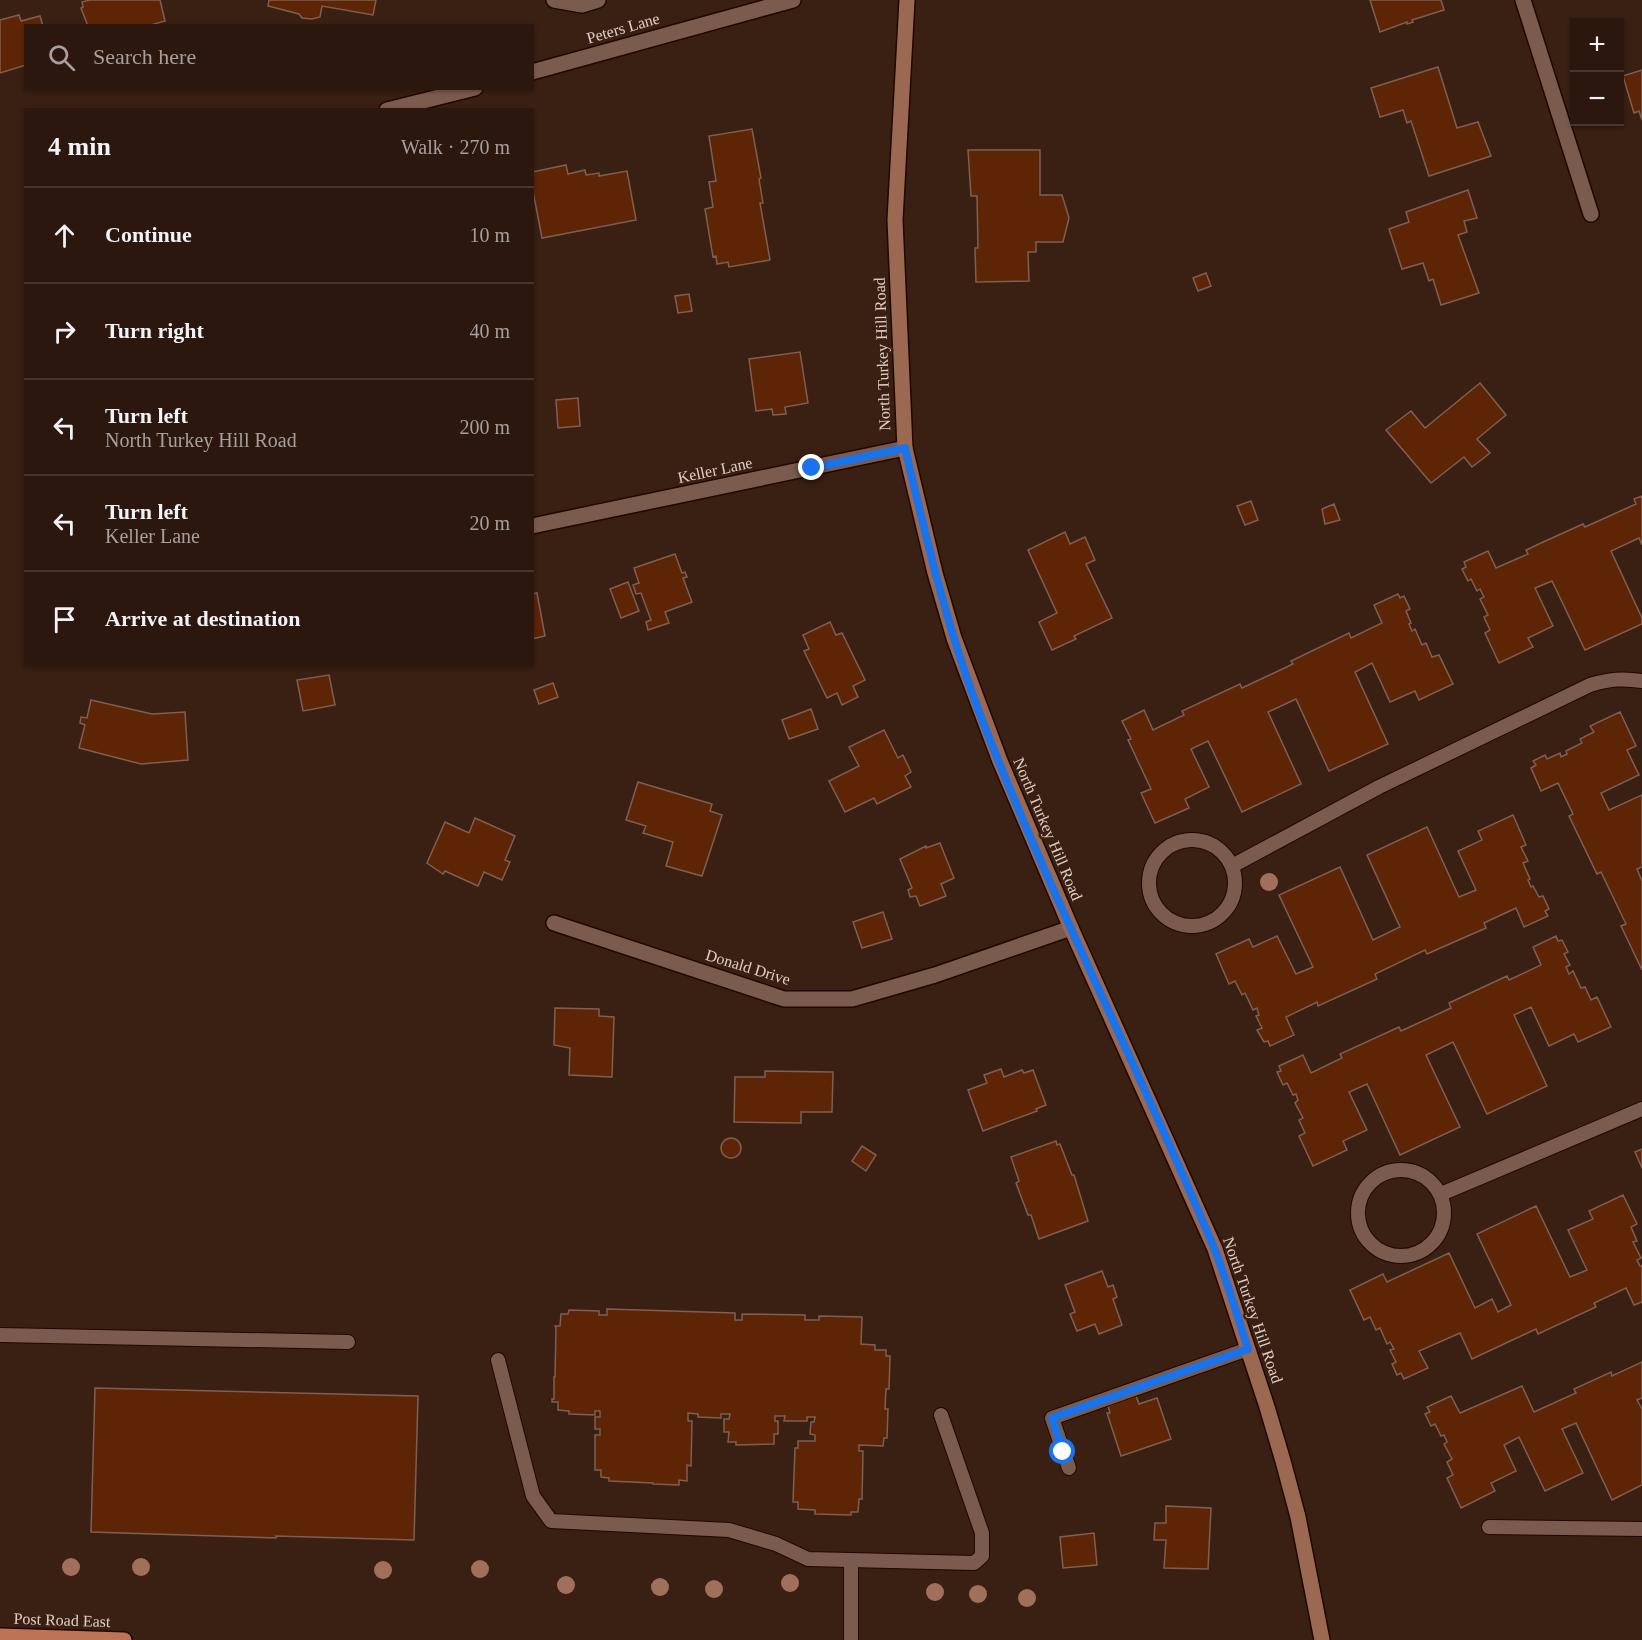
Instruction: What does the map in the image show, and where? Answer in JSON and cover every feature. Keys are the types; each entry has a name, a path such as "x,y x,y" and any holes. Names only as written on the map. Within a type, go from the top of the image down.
{"main road":[{"name":"Post Road East","path":"0,1636 124,1640"}],"street":[{"path":"554,0 582,5 598,0"},
{"name":"Peters Lane","path":"534,71 793,0"},
{"name":"North Turkey Hill Road","path":"907,0 895,220 905,448 935,573 954,638 995,751 1071,928 1215,1250 1267,1407 1298,1516 1322,1640"},
{"path":"1522,0 1591,214"},
{"path":"395,108 467,90"},
{"name":"Keller Lane","path":"534,526 905,448"},
{"name":"Donald Drive","path":"554,923 784,999 852,999 935,975 1071,928"}],"lane":[{"path":"1232,866 1379,787 1590,685 1622,678 1642,681"},
{"path":"1187,840 1207,843 1224,854 1232,866 1235,885 1229,905 1221,915 1209,922 1196,926 1170,921 1152,901 1149,874 1154,861 1162,851 1174,843 1187,840"},
{"path":"1441,1194 1642,1109"},
{"path":"1405,1169 1427,1177 1441,1194 1446,1217 1438,1238 1420,1253 1398,1257 1376,1249 1361,1231 1357,1209 1365,1188 1383,1173 1405,1169"},
{"path":"0,1335 348,1342"},
{"path":"1069,1468 1052,1418 1248,1349"},
{"path":"498,1360 533,1496 551,1521 729,1530 776,1545 808,1559 974,1563 982,1556 982,1533 941,1414"},
{"path":"1489,1527 1642,1528"},
{"path":"851,1560 851,1640"}],"building":[{"path":"160,0 165,21 154,24 87,24 81,8 83,7 82,2"},
{"path":"269,0 376,0 373,15 322,6 320,17 312,19 302,18 299,14 268,6"},
{"path":"1370,0 1441,0 1444,10 1380,32"},
{"path":"19,15 21,21 40,16 42,24 24,24 24,66 0,73 0,20"},
{"path":"1438,67 1457,128 1478,122 1491,156 1429,176 1411,121 1407,123 1403,110 1380,117 1371,88"},
{"path":"1642,70 1642,120 1639,111 1634,113 1624,76"},
{"path":"752,129 761,178 759,179 763,203 760,203 770,260 729,267 728,262 717,264 716,256 713,257 705,209 713,207 709,182 716,181 709,136"},
{"path":"968,150 1040,150 1040,195 1062,195 1069,218 1063,242 1036,242 1036,252 1028,252 1029,281 976,282 977,196 971,196"},
{"path":"566,165 568,174 585,170 586,175 599,173 599,176 627,171 636,220 542,238 534,196 534,172"},
{"path":"1468,190 1477,218 1464,221 1467,232 1458,235 1479,293 1441,305 1433,279 1429,281 1423,263 1402,269 1389,229 1409,222 1406,212"},
{"path":"1206,273 1211,286 1198,291 1193,278"},
{"path":"689,294 692,311 678,313 675,296"},
{"path":"800,352 808,403 785,407 786,414 773,415 772,409 756,411 749,359"},
{"path":"1480,383 1506,415 1477,439 1490,453 1472,467 1464,457 1431,483 1386,430 1411,411 1425,428"},
{"path":"578,398 580,426 558,428 556,400"},
{"path":"1642,496 1642,545 1639,538 1611,551 1642,618 1642,624 1585,650 1552,581 1535,588 1553,626 1528,638 1533,647 1499,663 1485,633 1490,630 1484,617 1488,615 1480,599 1484,597 1480,589 1477,591 1471,579 1468,581 1462,569 1466,567 1464,562 1488,551 1496,568 1528,554 1526,550 1541,543 1583,524 1585,527 1636,504 1634,499"},
{"path":"1251,501 1258,520 1245,525 1237,506"},
{"path":"1334,504 1340,520 1325,524 1322,509"},
{"path":"1065,532 1070,544 1085,537 1095,560 1086,564 1112,618 1074,636 1076,639 1052,650 1039,622 1057,613 1028,550"},
{"path":"675,554 682,573 685,572 687,577 683,578 692,602 665,612 669,623 648,630 646,622 651,620 641,593 636,594 633,585 639,583 634,568"},
{"path":"628,582 639,611 621,618 610,589"},
{"path":"537,593 545,636 534,639 534,594"},
{"path":"1398,594 1400,598 1404,596 1410,609 1406,611 1412,631 1415,629 1422,645 1426,643 1432,657 1439,655 1453,684 1419,700 1415,691 1390,702 1372,663 1355,672 1388,744 1329,771 1296,699 1268,712 1301,784 1242,812 1208,741 1191,749 1209,787 1185,799 1189,808 1155,823 1141,793 1151,789 1128,740 1131,739 1122,721 1144,710 1153,730 1184,715 1182,711 1240,684 1242,688 1293,664 1291,661 1349,633 1351,638 1382,623 1374,605"},
{"path":"830,622 836,635 842,633 865,680 853,686 858,697 842,705 837,693 827,698 804,651 809,649 803,635"},
{"path":"329,675 335,705 303,711 297,680"},
{"path":"553,683 558,697 539,704 534,690"},
{"path":"91,700 152,714 185,712 188,760 141,764 79,748 85,725 80,723 81,717 87,718"},
{"path":"811,709 818,729 789,739 782,720"},
{"path":"1620,712 1636,746 1627,750 1639,775 1601,793 1609,810 1642,795 1642,867 1637,869 1642,881 1642,970 1621,926 1626,924 1601,872 1597,874 1569,816 1573,814 1558,783 1541,791 1531,768 1536,765 1533,761 1545,755 1547,759 1560,753 1561,757 1567,754 1566,751 1582,743 1580,739 1594,732 1590,726"},
{"path":"884,730 898,758 903,755 911,772 905,776 911,787 877,804 874,798 845,812 829,781 859,766 849,747"},
{"path":"638,782 712,804 710,811 722,815 702,876 666,866 673,842 643,833 646,826 626,820"},
{"path":"1513,815 1526,845 1521,847 1528,861 1523,863 1530,879 1528,880 1539,897 1543,896 1549,909 1545,911 1548,916 1524,927 1516,908 1484,923 1486,928 1427,954 1425,950 1375,974 1377,979 1318,1006 1317,1002 1286,1017 1294,1035 1270,1046 1268,1041 1264,1042 1257,1030 1262,1028 1256,1016 1259,1015 1257,1008 1253,1010 1245,993 1242,995 1235,981 1229,984 1216,954 1249,939 1253,947 1277,936 1296,974 1313,967 1279,895 1340,867 1373,940 1400,927 1367,855 1427,827 1459,897 1476,890 1458,851 1482,840 1478,831"},
{"path":"475,818 515,836 505,860 510,862 502,880 484,872 478,886 445,871 443,874 427,863 445,822 469,833"},
{"path":"940,843 954,878 941,884 946,896 920,906 916,896 910,897 908,890 912,888 900,859 926,846 926,848"},
{"path":"883,912 892,939 862,948 853,922"},
{"path":"1556,936 1558,941 1562,940 1568,952 1564,954 1570,965 1566,967 1569,974 1573,971 1581,988 1585,987 1591,1000 1597,997 1611,1027 1578,1042 1574,1034 1549,1046 1531,1007 1514,1015 1547,1086 1487,1114 1453,1042 1426,1055 1460,1127 1400,1155 1367,1084 1349,1092 1367,1130 1343,1141 1347,1150 1313,1166 1299,1136 1305,1133 1299,1120 1303,1118 1295,1103 1298,1100 1296,1094 1293,1095 1287,1083 1283,1085 1277,1072 1281,1071 1279,1066 1303,1055 1311,1073 1342,1058 1340,1054 1399,1027 1401,1031 1451,1008 1449,1003 1507,976 1509,980 1541,965 1533,947"},
{"path":"555,1008 599,1009 599,1016 614,1017 612,1077 569,1075 570,1048 554,1045"},
{"path":"1001,1069 1004,1077 1022,1070 1024,1073 1033,1070 1046,1105 1036,1109 1037,1111 983,1131 968,1090 987,1083 984,1075"},
{"path":"765,1071 833,1072 832,1112 801,1112 801,1123 734,1122 735,1077 765,1077"},
{"path":"731,1138 738,1141 741,1148 738,1155 731,1158 724,1155 721,1148 724,1141"},
{"path":"1056,1141 1057,1145 1060,1144 1072,1175 1074,1175 1088,1221 1039,1239 1016,1183 1019,1181 1011,1157"},
{"path":"862,1146 876,1155 866,1171 852,1161"},
{"path":"1642,1149 1642,1168 1635,1152"},
{"path":"1623,1195 1637,1224 1631,1227 1637,1241 1633,1242 1641,1258 1637,1260 1642,1266 1642,1302 1634,1305 1626,1288 1594,1303 1596,1307 1538,1334 1536,1329 1472,1359 1460,1333 1419,1351 1428,1368 1404,1379 1401,1373 1397,1375 1392,1364 1396,1362 1390,1350 1394,1349 1390,1342 1387,1344 1380,1328 1376,1330 1370,1317 1364,1320 1350,1290 1383,1274 1387,1282 1449,1253 1475,1308 1492,1299 1498,1312 1511,1305 1477,1234 1536,1206 1570,1277 1587,1270 1568,1230 1593,1219 1589,1211"},
{"path":"1102,1271 1108,1287 1113,1285 1117,1297 1113,1299 1122,1325 1099,1334 1095,1324 1077,1331 1070,1314 1075,1312 1065,1285"},
{"path":"607,1309 735,1313 735,1320 742,1320 742,1314 805,1315 805,1320 819,1320 819,1316 862,1317 861,1344 875,1345 875,1350 886,1350 886,1356 890,1356 889,1389 886,1389 885,1409 888,1409 887,1438 884,1438 883,1446 859,1445 859,1451 863,1451 862,1499 859,1499 858,1512 851,1512 851,1515 815,1514 815,1510 798,1509 798,1502 793,1502 795,1448 798,1448 798,1441 815,1441 815,1435 810,1434 811,1422 814,1422 815,1417 807,1417 807,1421 784,1421 785,1416 775,1416 775,1421 778,1421 778,1434 774,1434 774,1444 736,1445 736,1442 728,1442 729,1432 724,1432 724,1419 729,1419 730,1414 721,1414 721,1418 698,1417 698,1414 688,1413 688,1421 692,1421 691,1466 687,1465 687,1481 679,1480 679,1485 653,1484 609,1481 609,1478 601,1477 601,1470 595,1470 595,1435 600,1435 600,1429 595,1429 595,1417 600,1417 600,1411 595,1411 595,1415 569,1414 569,1411 558,1410 558,1402 552,1402 552,1399 554,1399 555,1377 555,1326 560,1326 561,1314 568,1314 569,1310 599,1311 599,1315 607,1315"},
{"path":"1642,1362 1642,1398 1637,1400 1642,1409 1642,1485 1612,1500 1576,1423 1562,1429 1583,1473 1545,1491 1519,1437 1504,1445 1516,1471 1491,1483 1495,1491 1461,1508 1447,1478 1453,1475 1447,1462 1452,1459 1444,1444 1447,1442 1435,1424 1431,1426 1425,1414 1430,1412 1427,1407 1451,1396 1460,1413 1522,1386 1534,1412 1576,1393 1574,1389 1611,1372 1612,1376"},
{"path":"95,1388 418,1396 414,1540 91,1532"},
{"path":"1136,1396 1139,1404 1157,1398 1171,1439 1121,1456 1107,1413 1110,1413 1108,1406"},
{"path":"1166,1506 1211,1508 1208,1569 1164,1568 1166,1540 1154,1540 1155,1523 1166,1523"},
{"path":"1094,1533 1097,1565 1063,1568 1060,1537"}],"route":[{"path":"812,468 905,448 935,573 975,700 1071,928 1215,1250 1248,1349 1052,1418 1063,1452"}]}
